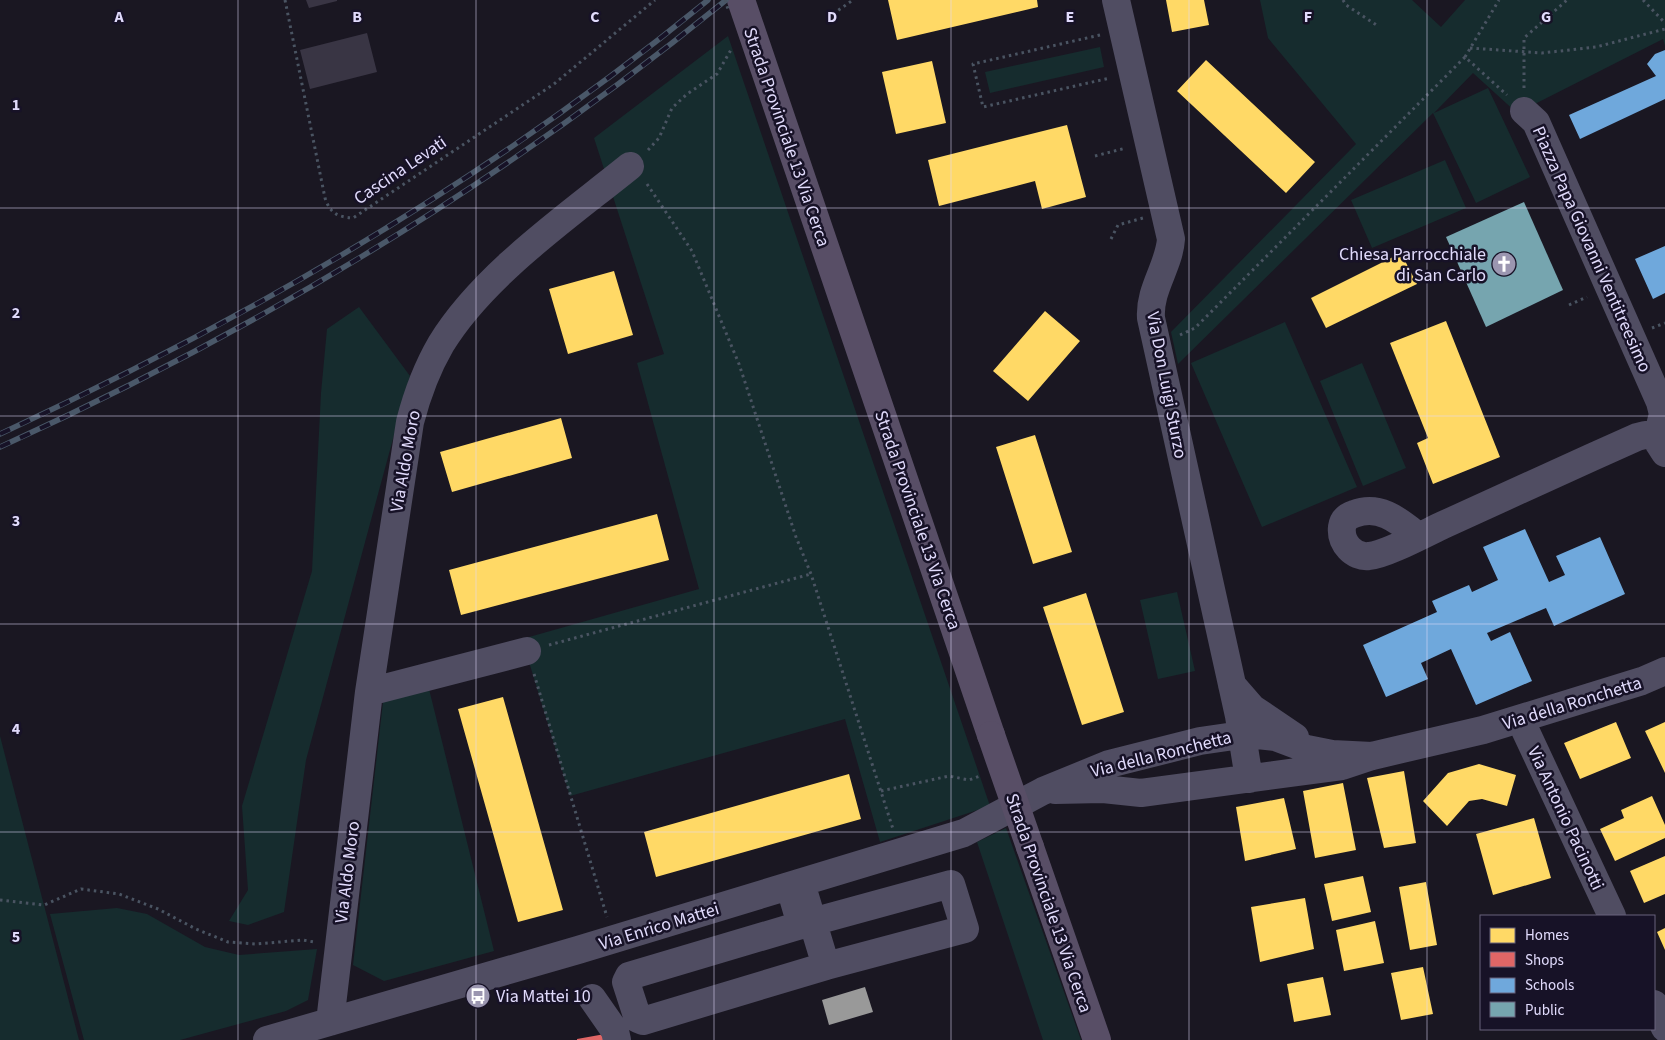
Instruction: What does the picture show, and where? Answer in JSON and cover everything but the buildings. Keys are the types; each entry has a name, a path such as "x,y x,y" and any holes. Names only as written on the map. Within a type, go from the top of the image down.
{"main road":[{"name":"Strada Provinciale 13 Via Cerca","path":"734,3 1097,1040"}],"street":[{"name":"Via Don Luigi Sturzo","path":"1116,0 1171,239 1167,260 1152,302 1151,318 1232,684 1249,779"},
{"name":"Piazza Papa Giovanni Ventitreesimo","path":"1524,111 1536,122 1660,402 1663,414 1661,445"},
{"name":"Via Aldo Moro","path":"330,1022 369,692 410,422 416,400 436,354 466,309 534,245 630,166"},
{"name":"Piazza Papa Giovanni Ventitreesimo","path":"1418,536 1637,436 1646,434 1661,445"},
{"path":"369,692 527,651"},
{"name":"Via della Ronchetta","path":"1043,791 1104,789 1141,793 1342,766 1372,756 1483,730 1662,675"},
{"name":"Via Don Luigi Sturzo","path":"1232,684 1252,708 1313,750"},
{"name":"Via Antonio Pacinotti","path":"1520,719 1612,915"},
{"name":"Via della Ronchetta","path":"1043,791 1108,764 1200,741 1242,735 1275,737 1313,750 1347,756 1372,756"},
{"name":"Via Enrico Mattei","path":"267,1040 298,1036 330,1022 901,854 970,831 1043,791"},
{"path":"950,884 965,929 826,966 643,1021 638,1019 626,982 629,976 807,923 950,884"},
{"path":"795,885 807,923 826,966"},
{"path":"592,998 615,1031 617,1040"},
{"path":"1655,1006 1665,1028"}],"path":[{"name":"Cascina Levati","path":"285,0 328,208 336,215 353,218 554,84 654,0"},
{"path":"833,14 853,0"},
{"path":"1343,0 1378,26"},
{"path":"1156,345 1195,328 1465,57 1499,0"},
{"path":"1524,111 1524,38 1567,0"},
{"path":"1643,0 1665,23"},
{"path":"1470,48 1542,53 1596,46 1665,29"},
{"path":"1100,35 973,64 983,107 1110,78"},
{"name":"Piazza Papa Giovanni Ventitreesimo","path":"1465,57 1524,111"},
{"path":"724,61 717,74 672,108 656,143 630,166 647,184 692,251 739,364 796,537 811,574 901,854"},
{"path":"1095,156 1127,148"},
{"path":"1111,239 1118,225 1143,218"},
{"path":"613,939 527,651 811,574"},
{"path":"881,791 949,776 969,780 1003,769"},
{"path":"0,900 44,905 81,889 119,894 158,909 196,929 228,942 256,944 303,940 321,944 336,961"}],"green space":[{"path":"1260,0 1412,0 1441,27 1465,0 1665,0 1665,46 1663,39 1517,113 1473,73 1434,113 1488,88 1530,177 1476,203 1433,113 1178,364 1171,332 1356,144 1268,38"},
{"path":"728,36 990,806 880,842 845,719 570,796 522,639 699,589 637,363 664,354 594,138"},
{"path":"1100,47 1104,67 990,93 985,72"},
{"path":"1445,160 1466,208 1372,248 1351,200"},
{"path":"359,307 410,376 306,760 284,912 248,925 229,921 248,890 242,806 312,571 321,393 327,329"},
{"path":"1285,322 1357,487 1262,527 1191,363"},
{"path":"1362,363 1406,468 1363,486 1320,381"},
{"path":"1177,592 1195,671 1158,679 1140,600"},
{"path":"429,689 494,951 384,981 353,965 383,702"},
{"path":"0,736 79,1040 0,1040"},
{"path":"1006,828 1081,1040 1043,1040 977,842"},
{"path":"117,908 147,914 205,947 239,955 317,949 308,1000 286,1011 180,1040 84,1040 50,914"}],"railway":[{"path":"0,434 186,342 368,240 542,126 708,0"},
{"path":"0,447 192,353 378,247 556,129 642,66 726,0"}],"place":[{"name":"Chiesa Parrocchiale di San Carlo","path":"1504,264"},
{"name":"Via Mattei 10","path":"478,996"}]}
